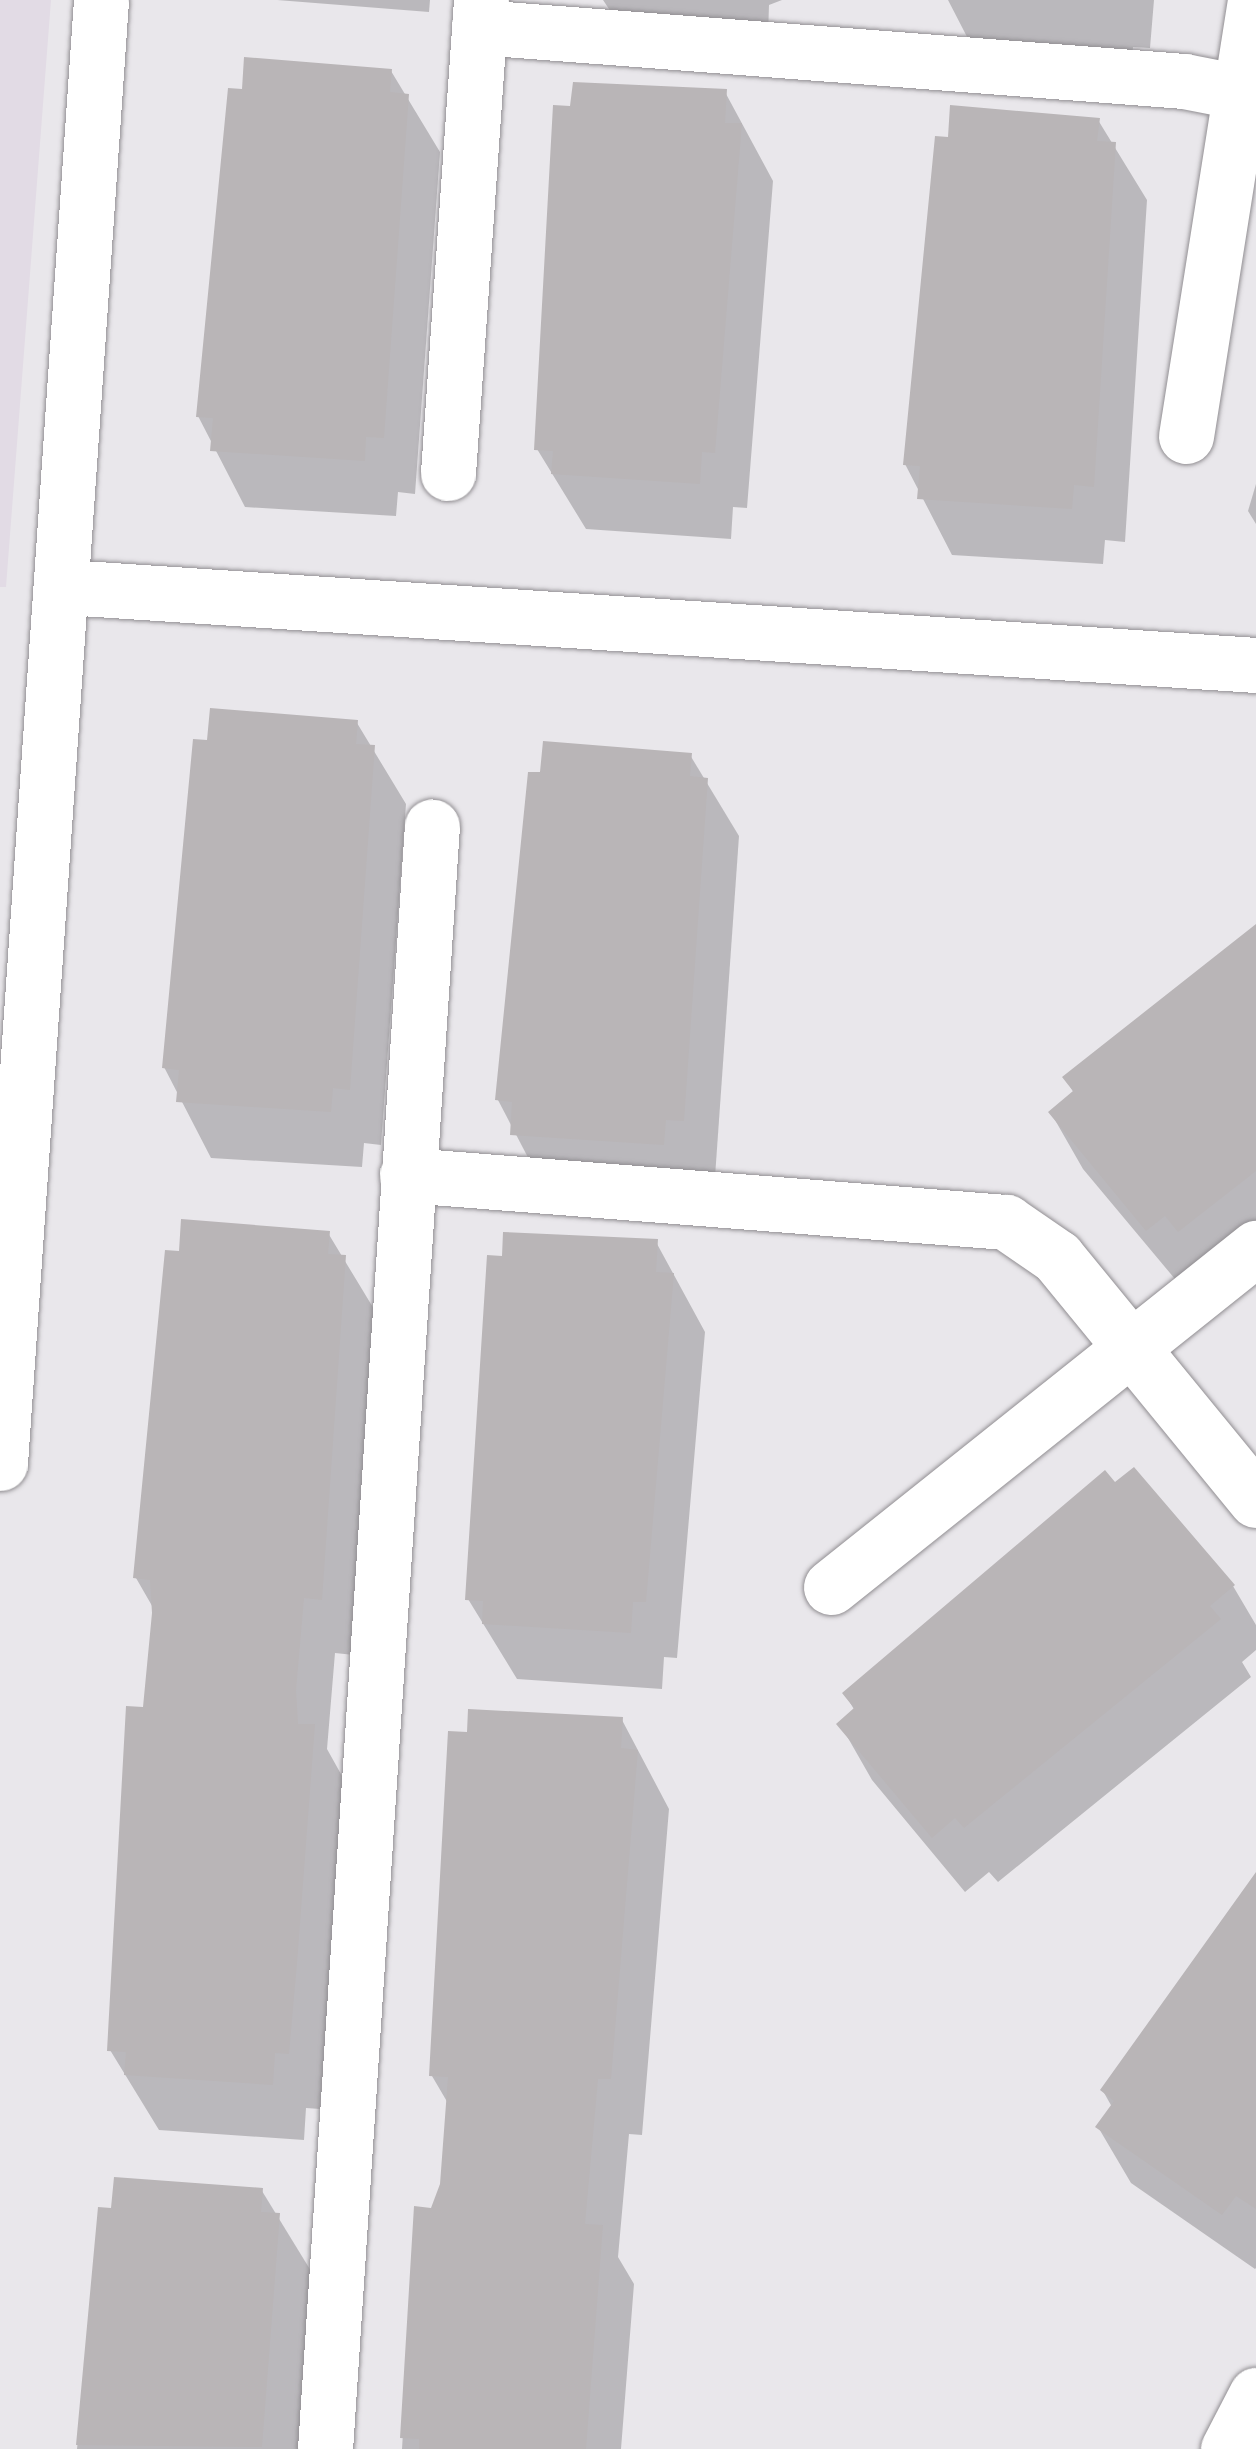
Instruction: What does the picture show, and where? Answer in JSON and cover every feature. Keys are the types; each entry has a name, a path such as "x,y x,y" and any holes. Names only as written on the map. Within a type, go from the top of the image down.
{"street":[{"path":"0,1463 66,587 100,0"},
{"path":"1186,436 1248,94 1255,0"},
{"path":"448,473 480,13 1248,94"},
{"path":"66,587 1256,665"},
{"path":"325,2449 432,827"},
{"path":"407,1175 1006,1222 1057,1256 1256,1500"},
{"path":"830,1588 1256,1248"},
{"path":"1228,2449 1256,2395"}],"shaded area":[{"path":"0,0 51,0 6,587 0,587"}],"building":[{"path":"244,57 392,69 390,92 409,94 384,438 366,437 365,461 210,451 213,418 196,417 228,88 242,89"},
{"path":"573,82 727,89 725,123 742,123 715,453 702,452 700,484 551,474 553,451 534,450 553,105 570,106"},
{"path":"950,105 1100,118 1097,141 1116,142 1094,487 1074,485 1072,509 917,499 920,466 903,465 935,136 948,137"},
{"path":"210,708 358,720 356,744 375,745 350,1090 333,1088 331,1112 176,1102 179,1070 162,1068 193,739 207,740"},
{"path":"543,741 692,753 690,776 708,778 684,1121 666,1120 664,1145 510,1135 512,1102 495,1100 528,772 540,772"},
{"path":"1256,924 1256,1171 1178,1232 1165,1216 1146,1231 1048,1112 1073,1091 1062,1077"},
{"path":"181,1219 330,1231 328,1254 346,1255 322,1600 304,1598 296,1690 298,1724 315,1724 289,2054 275,2053 273,2085 124,2075 126,2052 107,2051 126,1706 143,1707 152,1613 150,1580 133,1578 165,1250 179,1251"},
{"path":"503,1232 658,1239 656,1272 674,1273 646,1602 633,1602 631,1633 482,1624 483,1601 465,1600 487,1255 502,1256"},
{"path":"1134,1467 1235,1585 1210,1606 1221,1619 964,1828 955,1818 932,1838 836,1724 854,1708 842,1693 1105,1470 1115,1482"},
{"path":"468,1709 623,1717 621,1748 638,1750 611,2079 598,2079 585,2224 603,2225 586,2449 419,2449 419,2439 400,2438 414,2206 431,2208 440,2184 448,2077 429,2076 448,1731 467,1732"},
{"path":"1256,1872 1256,2209 1236,2196 1222,2215 1095,2127 1114,2101 1100,2090"},
{"path":"114,2177 263,2188 261,2212 280,2213 262,2447 76,2445 98,2207 111,2208"}]}
